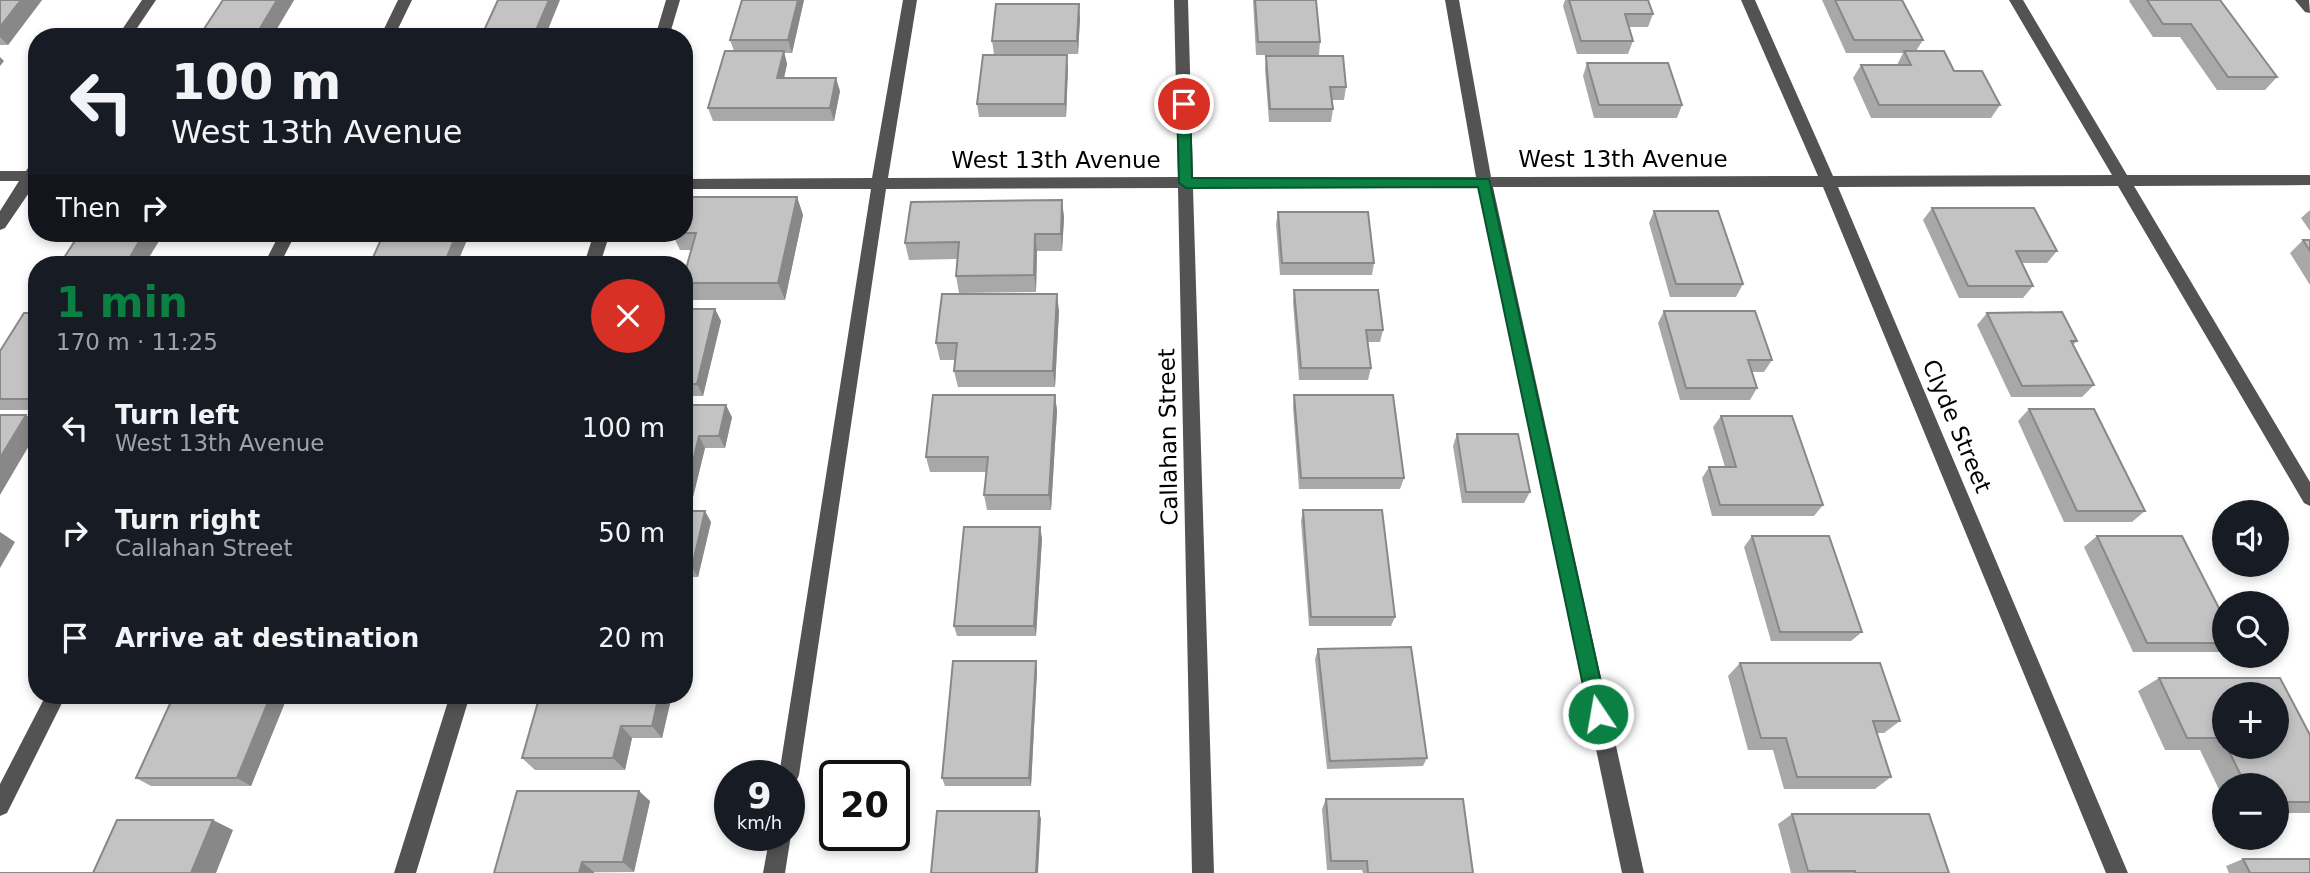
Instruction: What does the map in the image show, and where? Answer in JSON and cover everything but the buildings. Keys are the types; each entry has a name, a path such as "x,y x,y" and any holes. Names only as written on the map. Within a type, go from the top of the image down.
{"street":[{"path":"130,28 149,0"},
{"path":"391,28 405,0"},
{"path":"665,28 673,0"},
{"path":"791,760 879,184 910,0"},
{"name":"Callahan Street","path":"1181,0 1203,873"},
{"path":"1452,0 1484,182 1633,873"},
{"name":"Clyde Street","path":"1748,0 1828,181 2117,873"},
{"path":"2016,0 2310,498"},
{"path":"2302,0 2310,9"},
{"path":"0,176 28,174"},
{"name":"West 13th Avenue","path":"693,184 2310,180"},
{"path":"0,224 28,183"},
{"path":"0,806 51,704"},
{"path":"405,873 457,704"},
{"path":"774,873 777,851"}],"route":[{"path":"1184,104 1186,183 1484,182 1598,714"}]}
